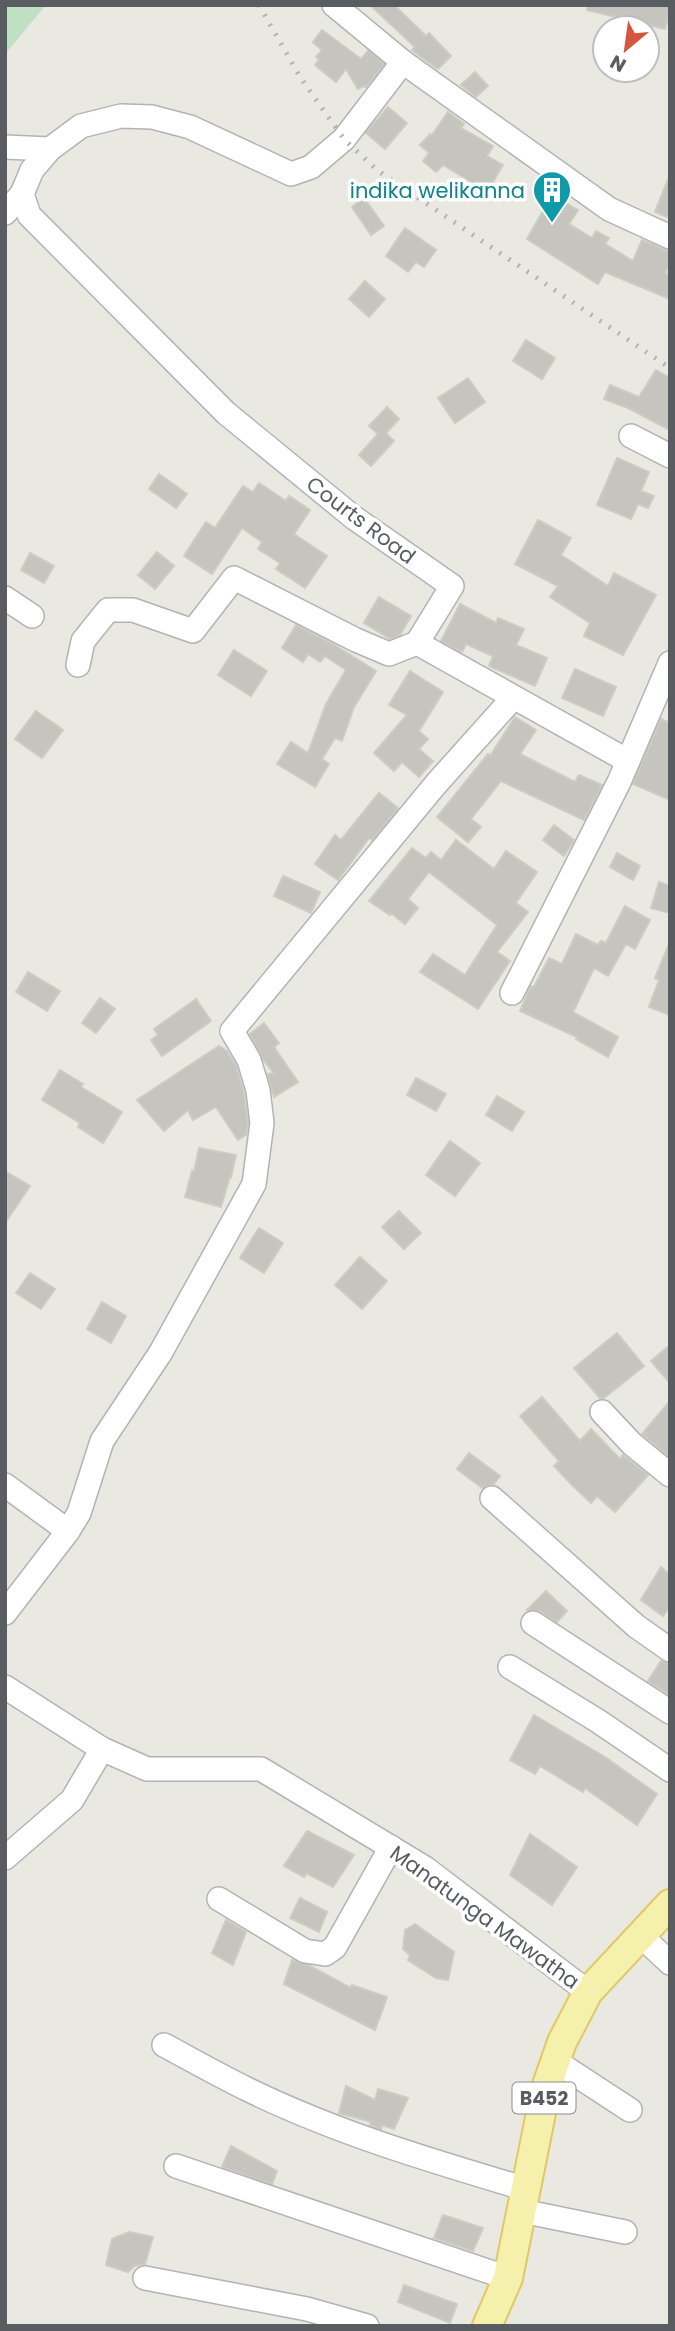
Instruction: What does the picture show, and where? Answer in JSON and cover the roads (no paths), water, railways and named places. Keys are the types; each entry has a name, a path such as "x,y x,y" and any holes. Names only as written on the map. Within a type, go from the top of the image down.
{"main road":[{"name":"B452","path":"487,2326 508,2278 546,2088 562,2042 588,1992 639,1934 670,1904"}],"street":[{"path":"345,9 403,62 609,209 670,237"},
{"path":"5,213 22,194 32,170 50,149 81,126 121,116 152,117 190,127 291,174 311,167 344,139 403,62"},
{"path":"5,147 50,149"},
{"name":"Courts Road","path":"22,194 29,215 226,413 352,517 452,586 417,643"},
{"path":"631,436 670,456"},
{"path":"78,665 83,641 108,610 134,610 193,631 234,578 389,654 417,643 628,761"},
{"path":"5,598 32,616"},
{"path":"512,993 628,761 670,663"},
{"path":"5,1613 79,1513 102,1441 161,1352 254,1184 262,1124 258,1090 249,1060 232,1031 436,784 513,698"},
{"path":"602,1412 632,1444 670,1475"},
{"path":"5,1485 68,1531"},
{"path":"492,1498 636,1626 670,1650"},
{"path":"533,1623 670,1712"},
{"path":"510,1667 598,1721 670,1770"},
{"name":"Manatunga Mawatha","path":"5,1687 102,1749 147,1769 261,1769 425,1868 588,1992"},
{"path":"5,1858 72,1800 102,1749"},
{"path":"219,1899 305,1951 325,1954 335,1947 391,1847"},
{"path":"639,1934 670,1964"},
{"path":"164,2045 249,2091 338,2128 524,2200 625,2232"},
{"path":"555,2061 630,2110"},
{"path":"176,2166 508,2278"},
{"path":"145,2278 307,2309 367,2326"}],"railway":[{"path":"259,5 300,77 344,139 377,170 670,368"}],"place":[{"name":"indika welikanna","path":"552,224"}]}
